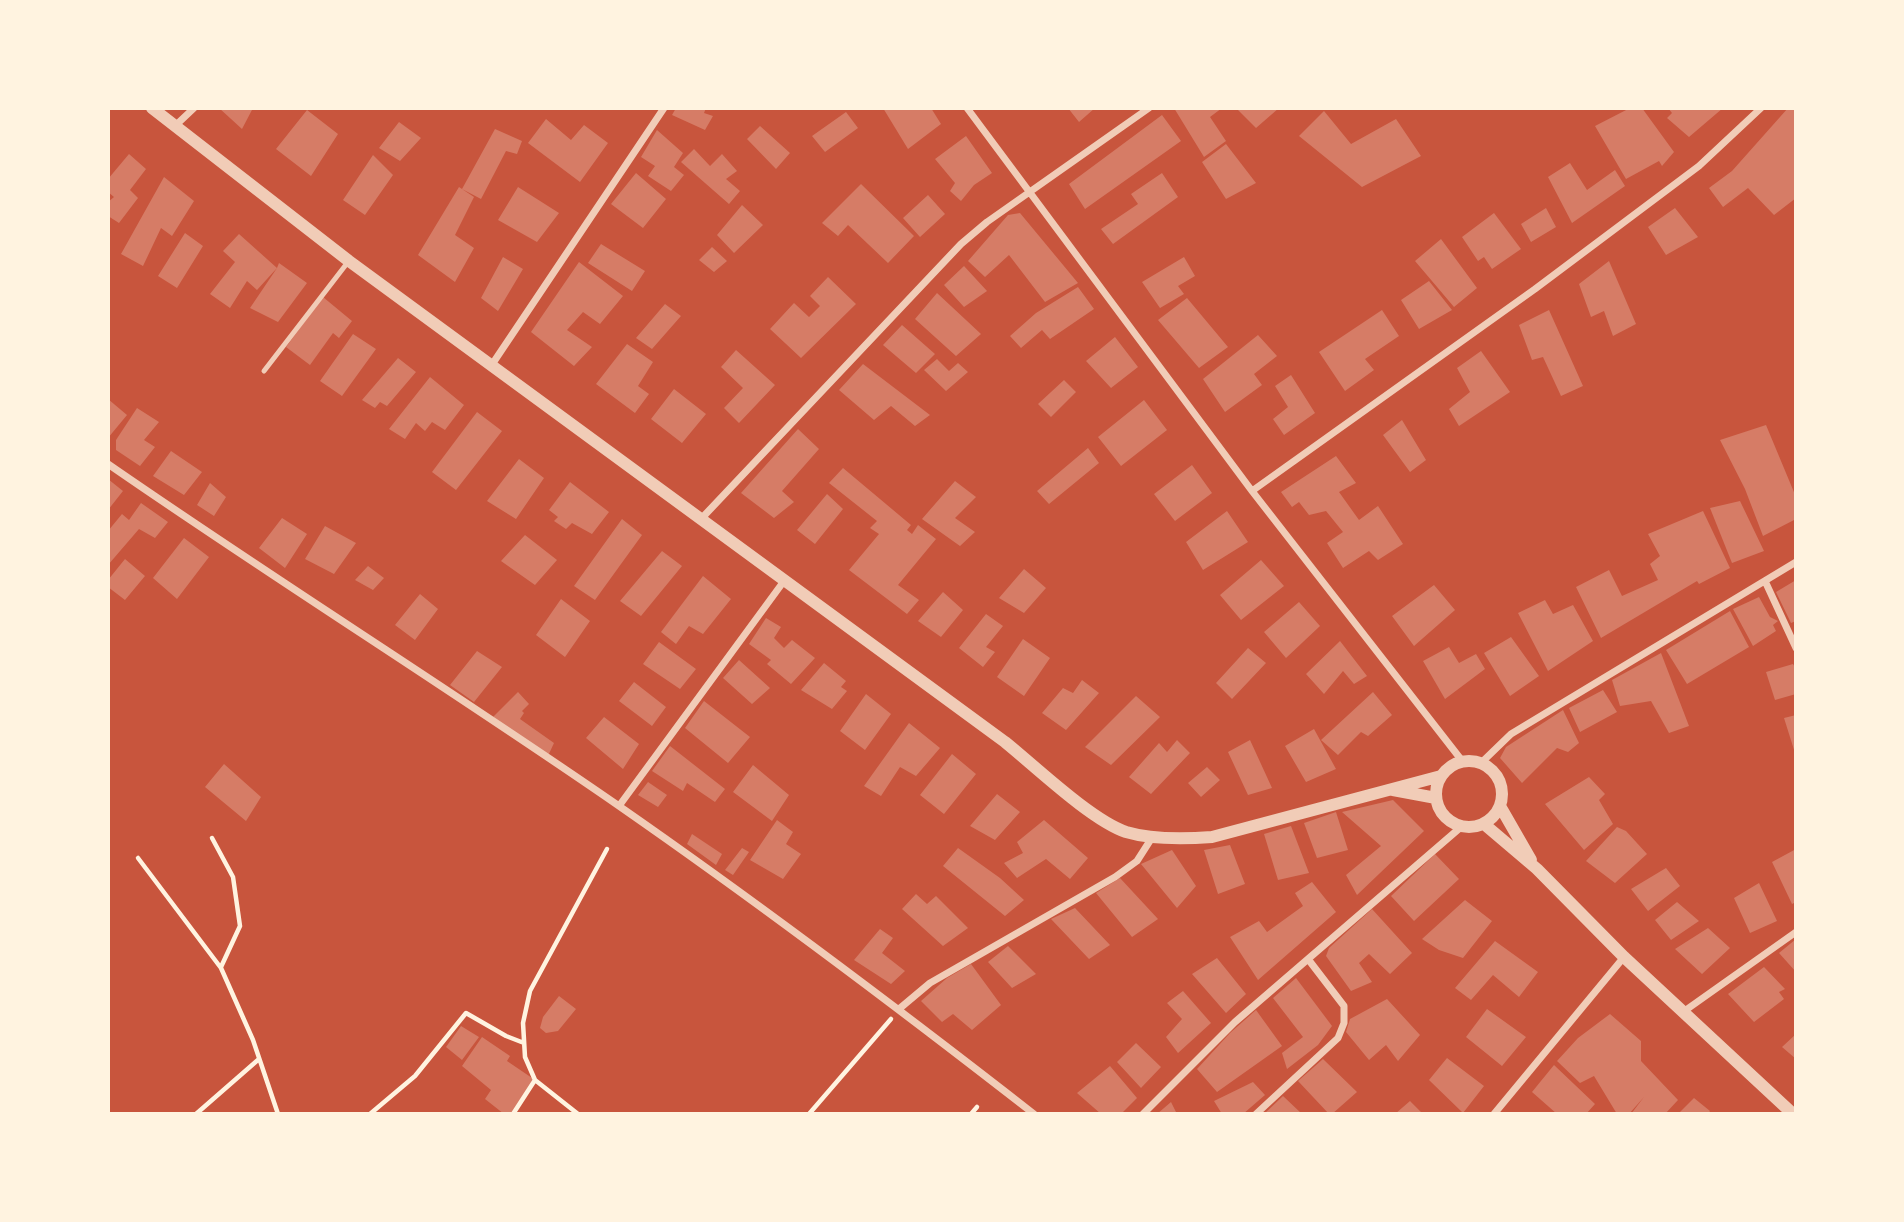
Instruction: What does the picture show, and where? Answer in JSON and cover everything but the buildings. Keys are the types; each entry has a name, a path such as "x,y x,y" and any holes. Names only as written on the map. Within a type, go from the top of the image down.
{"street":[{"path":"152,108 349,261 1005,742 1096,816 1124,831 1153,836 1212,837 1441,776"},
{"path":"175,126 194,108"},
{"path":"491,366 664,108"},
{"path":"967,108 1252,491 1462,761"},
{"path":"701,519 961,243 1149,108"},
{"path":"1252,491 1535,289 1688,174 1761,108"},
{"path":"108,464 619,806 899,1009 1034,1114"},
{"path":"1481,763 1511,734 1796,562"},
{"path":"619,806 784,581"},
{"path":"1765,581 1796,648"},
{"path":"1462,761 1481,763 1492,770 1499,781 1502,793 1500,806 1484,824 1461,827 1442,814 1436,798 1436,786 1450,767 1462,761"},
{"path":"1390,789 1436,798"},
{"path":"1500,806 1536,869"},
{"path":"1484,824 1536,869 1625,957 1793,1114"},
{"path":"1143,1114 1235,1022 1461,827"},
{"path":"899,1009 930,983 1115,877 1137,860 1153,836"},
{"path":"1683,1012 1796,932"},
{"path":"1494,1114 1625,957"},
{"path":"1256,1114 1338,1038 1344,1023 1344,1006 1307,959"}],"lane":[{"path":"264,371 349,261"}],"path":[{"path":"212,838 233,877 240,926 221,968"},
{"path":"578,1114 535,1080 525,1057 523,1023 530,991 607,849"},
{"path":"138,858 221,968 259,1059 278,1114"},
{"path":"809,1114 899,1009"},
{"path":"370,1114 415,1076 466,1013 524,1043"},
{"path":"196,1114 259,1059"},
{"path":"513,1114 535,1080"},
{"path":"971,1114 977,1107"}]}
